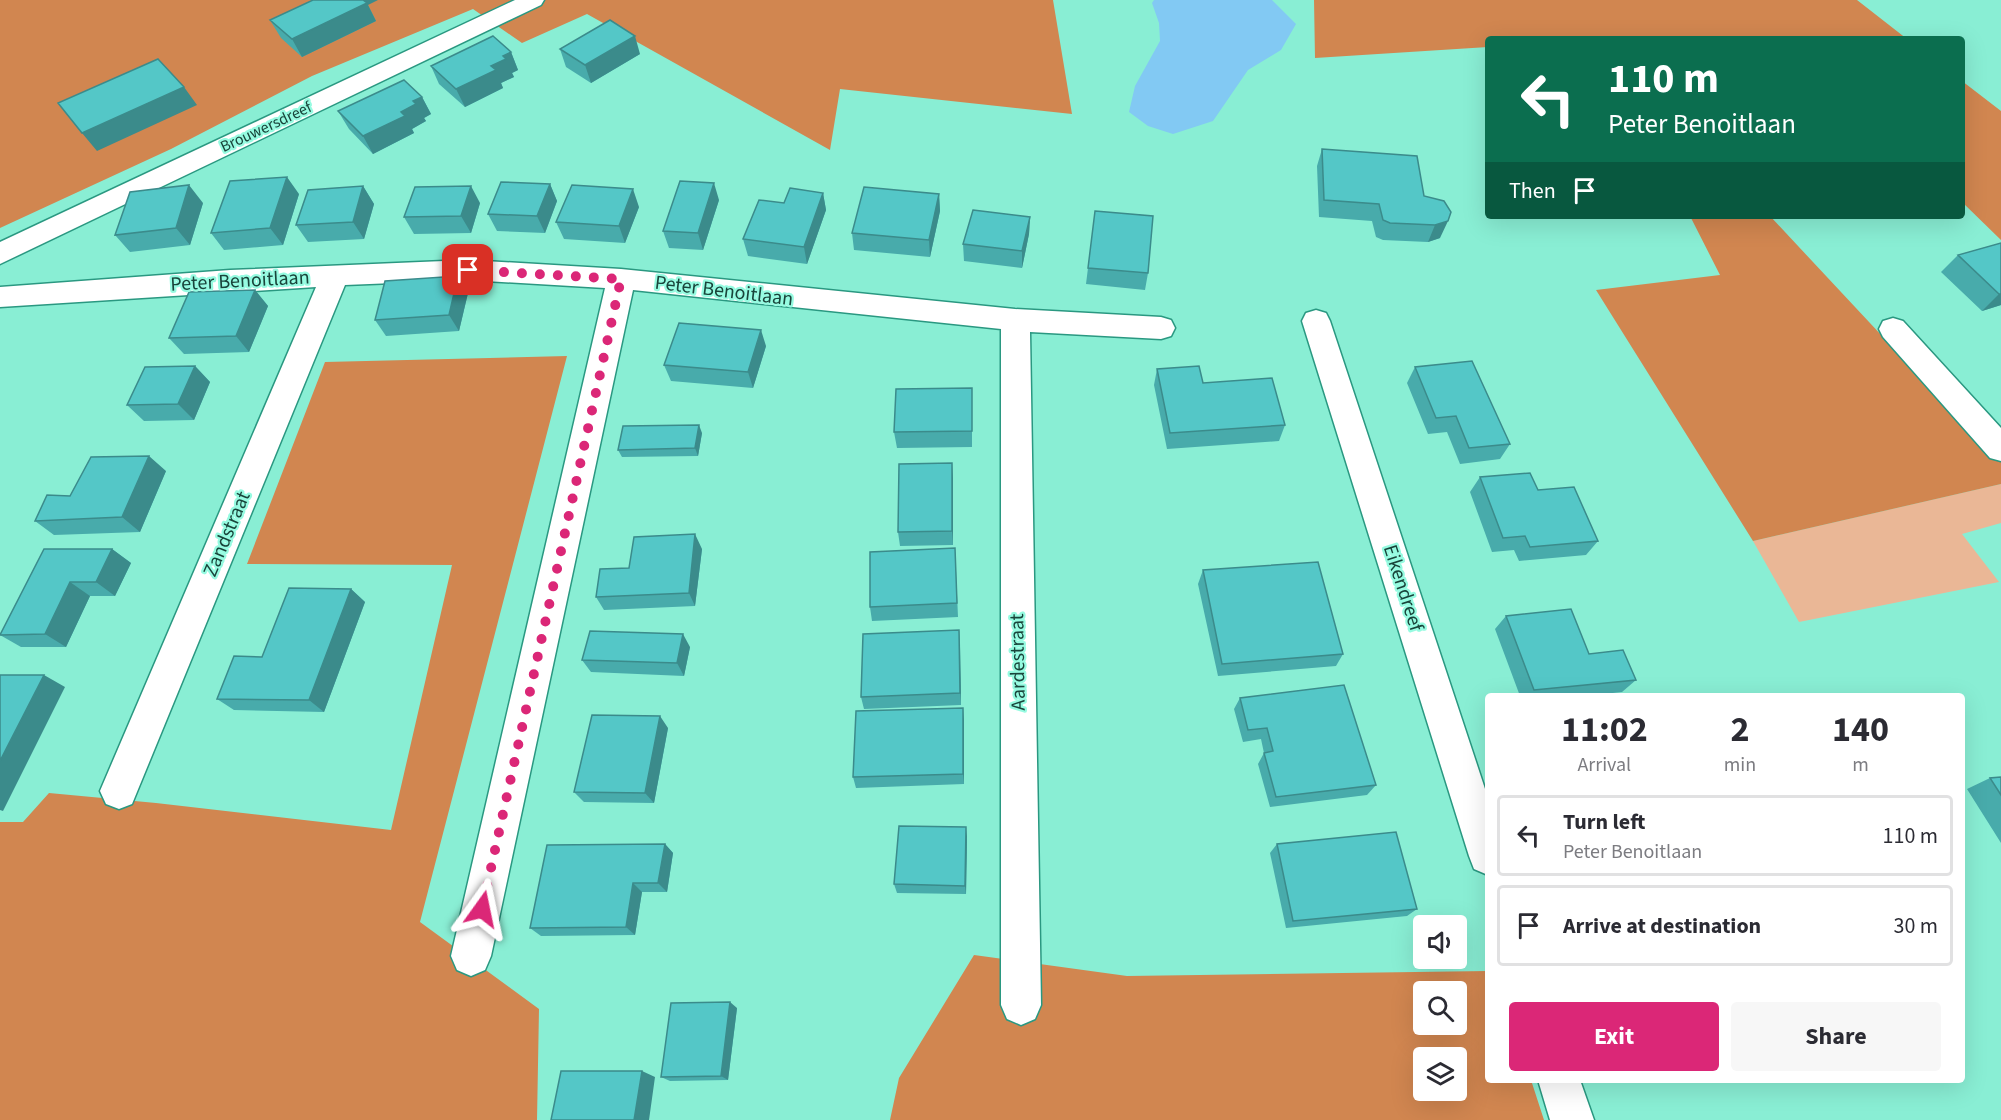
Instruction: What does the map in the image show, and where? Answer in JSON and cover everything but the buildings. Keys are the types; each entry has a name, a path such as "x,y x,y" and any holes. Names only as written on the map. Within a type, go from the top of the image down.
{"street":[{"name":"Brouwersdreef","path":"0,254 533,0"},
{"name":"Peter Benoitlaan","path":"0,297 230,280 468,270 621,279 1015,320 1161,328"},
{"name":"Zandstraat","path":"119,791 334,277"},
{"path":"471,956 621,279"},
{"name":"Aardestraat","path":"1015,320 1021,1005"},
{"name":"Eikendreef","path":"1316,321 1485,847"},
{"path":"1893,329 2001,449"},
{"path":"1560,1083 1572,1120"}],"shaded area":[{"path":"0,0 1053,0 1072,114 840,89 830,150 587,14 522,43 473,9 312,76 171,149 0,228"},
{"path":"1314,0 1857,0 1903,36 1485,36 1485,47 1315,58"},
{"path":"1965,83 2001,111 2001,240 1965,205"},
{"path":"1692,219 1773,219 1912,368 2001,457 2001,484 1753,541 1596,290 1720,275"},
{"path":"567,356 420,922 539,1009 537,1120 0,1120 0,822 23,822 49,793 391,830 452,565 247,564 325,362"},
{"path":"2001,484 2001,523 1962,534 1999,582 1799,622 1753,541"},
{"path":"974,955 1127,976 1485,971 1485,1083 1532,1083 1544,1120 890,1120 899,1078"}],"water":[{"path":"1154,0 1272,0 1296,24 1281,50 1248,70 1213,121 1173,134 1148,126 1129,112 1135,86 1160,41 1159,23 1152,3"}],"route":[{"path":"468,270 621,279 482,909"}]}
